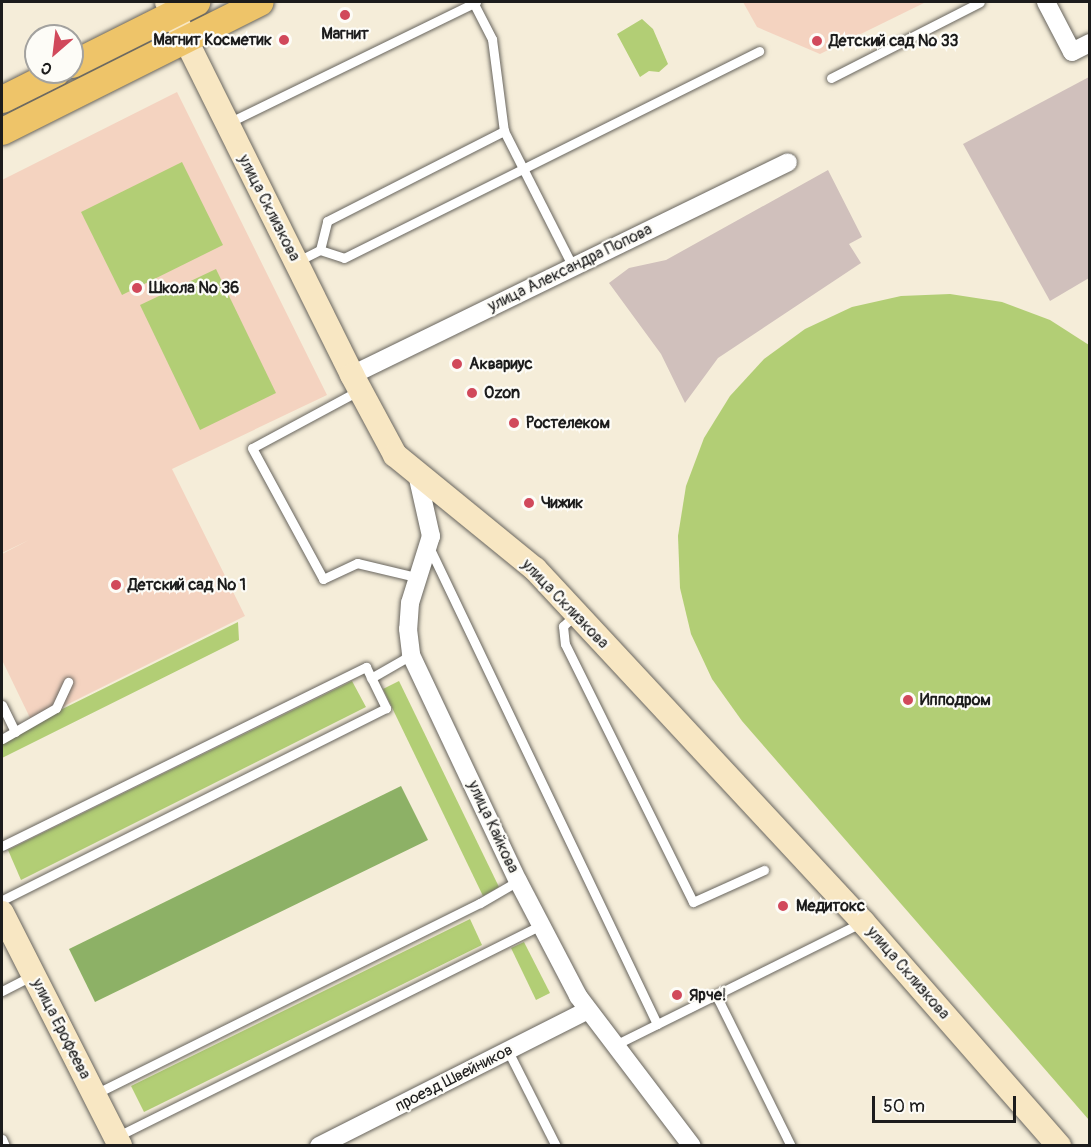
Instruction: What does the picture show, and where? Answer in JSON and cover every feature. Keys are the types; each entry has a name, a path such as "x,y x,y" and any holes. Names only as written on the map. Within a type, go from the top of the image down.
{"main road":[{"path":"2,131 260,2"},
{"path":"84,57 179,5"},
{"path":"2,99 32,84"}],"street":[{"path":"1046,2 1072,52 1089,43"},
{"name":"улица Склизкова","path":"179,5 186,39 388,446 417,474 535,569 863,922 1059,1146"},
{"name":"улица Александра Попова","path":"356,382 573,267 788,162"},
{"name":"улица Кайкова","path":"417,474 430,525 429,547 416,577 408,616 411,655 519,881 578,996 692,1146"},
{"name":"улица Ерофеева","path":"2,913 118,1141"},
{"name":"проезд Швейников","path":"323,1145 588,1010"}],"lane":[{"path":"227,124 474,2 492,39 504,131 573,267"},
{"path":"831,78 980,2"},
{"path":"296,262 320,250 344,258 759,51"},
{"path":"320,250 327,221 504,131"},
{"path":"356,382 252,448 323,579 357,563 416,577"},
{"path":"429,547 657,1024"},
{"path":"576,614 563,626 565,644 693,902 764,870"},
{"path":"371,678 411,655"},
{"path":"2,846 366,667 386,708 2,900"},
{"path":"2,739 56,708 68,682"},
{"path":"2,705 15,732"},
{"path":"94,1095 480,903 519,881"},
{"path":"615,1046 863,922"},
{"path":"118,1141 541,925"},
{"path":"2,991 33,975"},
{"path":"716,995 791,1146"},
{"path":"508,1050 556,1146"},
{"path":"2,1139 5,1146"}],"shaded area":[{"name":"Детский сад № 33","path":"743,2 926,2 820,54 757,27"},
{"path":"1089,77 1089,278 1050,301 963,144"},
{"name":"Школа № 36","path":"177,92 327,395 172,469 245,616 32,722 2,660 2,554 29,540 2,553 2,180"},
{"path":"828,170 862,237 849,244 861,263 718,358 685,403 661,354 609,283 629,268 666,260"}],"green space":[{"path":"642,19 653,29 668,64 659,72 649,71 640,77 617,34"},
{"path":"182,162 223,245 122,295 81,212"},
{"path":"216,269 276,393 200,430 140,305"},
{"name":"Ипподром","path":"950,294 1002,302 1050,320 1089,345 1089,1120 742,721 712,679 691,634 680,588 678,536 686,486 704,438 730,396 764,359 805,329 852,307 901,296"},
{"path":"238,622 239,640 2,758 2,743 16,737 22,729"},
{"path":"352,681 366,707 21,880 8,850"},
{"path":"399,681 499,887 483,896 383,689"},
{"path":"401,786 428,840 95,1002 69,949"},
{"path":"470,919 482,945 144,1112 131,1086"},
{"path":"524,942 550,993 536,1000 511,948"}],"place":[{"name":"Магнит","path":"345,15"},
{"name":"Магнит Косметик","path":"284,40"},
{"name":"Детский сад № 33","path":"817,41"},
{"name":"Школа № 36","path":"137,288"},
{"name":"Аквариус","path":"457,364"},
{"name":"Ozon","path":"472,393"},
{"name":"Ростелеком","path":"514,423"},
{"name":"Чижик","path":"529,503"},
{"name":"Детский сад № 1","path":"116,585"},
{"name":"Ипподром","path":"908,700"},
{"name":"Медитокс","path":"783,906"},
{"name":"Ярче!","path":"677,995"}]}
